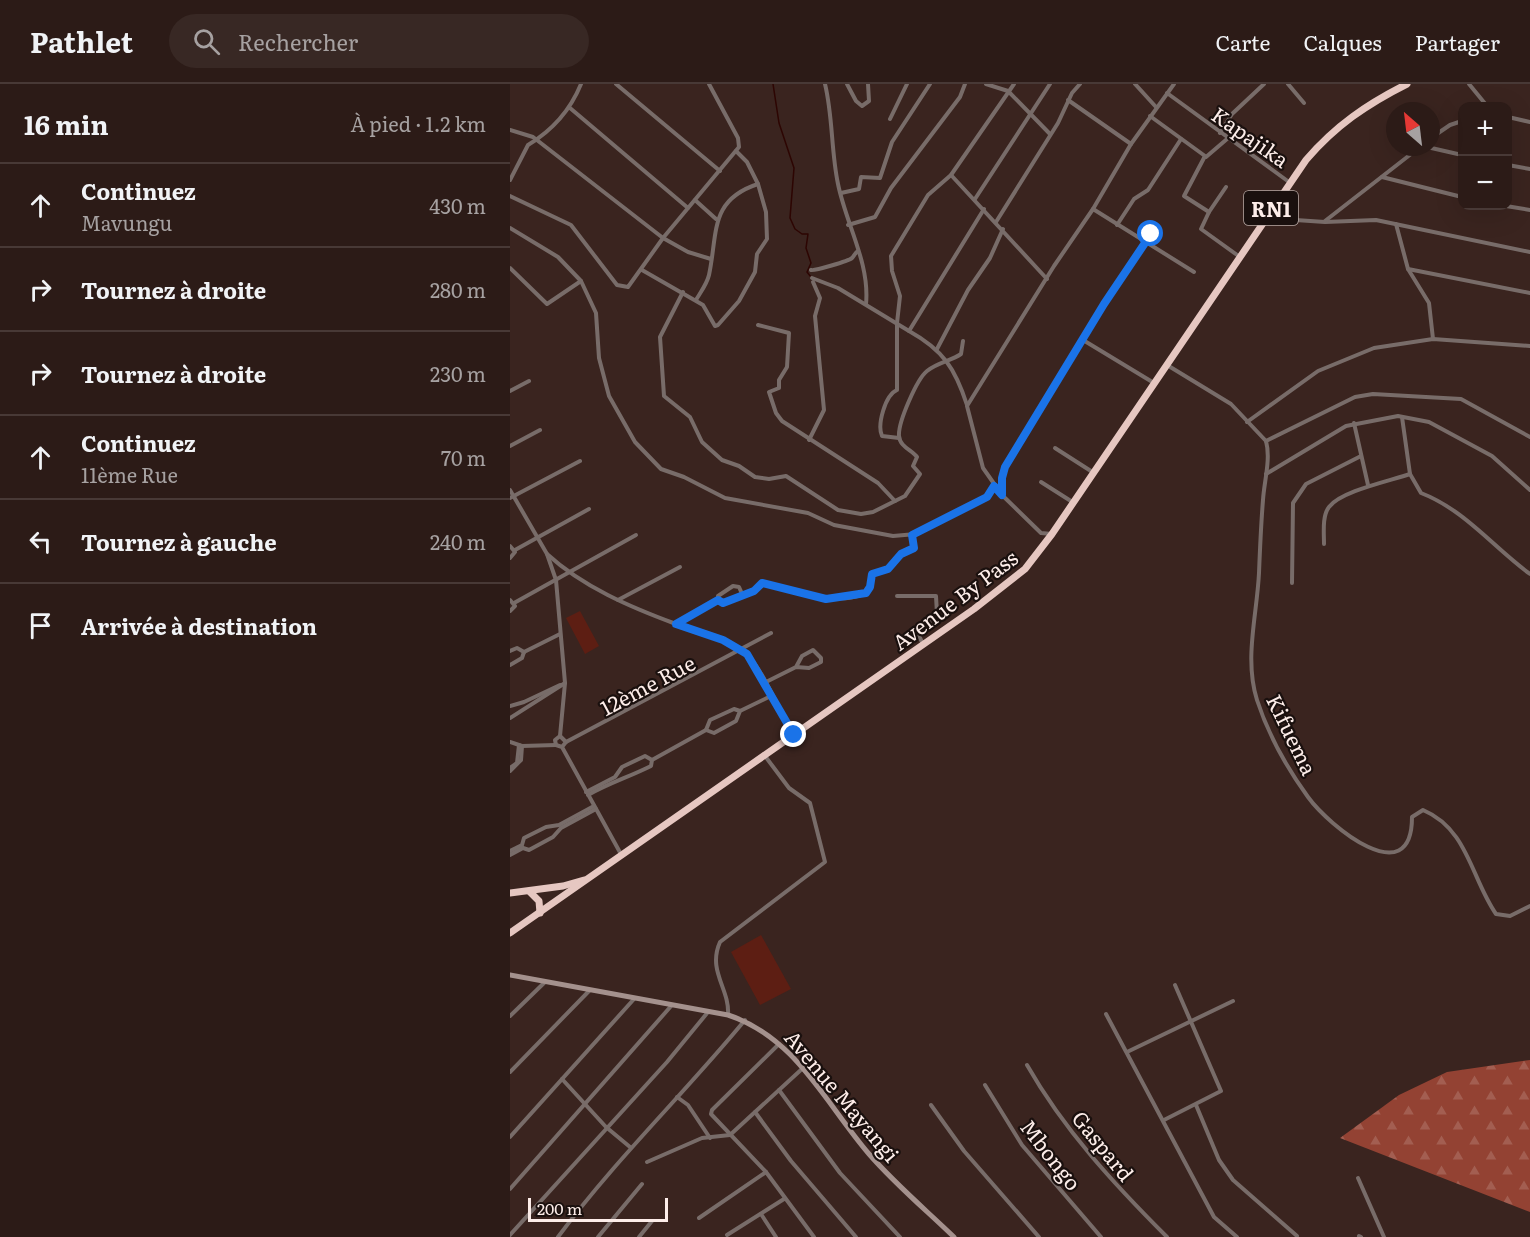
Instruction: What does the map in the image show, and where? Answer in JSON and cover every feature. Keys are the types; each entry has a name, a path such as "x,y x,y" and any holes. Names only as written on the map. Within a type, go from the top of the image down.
{"highway":[{"name":"Avenue By Pass","path":"510,933 923,645 1025,569 1095,474 1289,182 1336,127 1376,99 1407,84"},
{"path":"510,894 563,886 593,877"},
{"path":"530,892 539,901 540,913"}],"street":[{"path":"510,180 528,145 537,141 570,108 581,84"},
{"path":"616,84 720,171"},
{"path":"510,196 571,225 617,285 628,287 663,238 720,171 739,144 709,84"},
{"path":"825,84 841,193 848,225 867,280 866,304"},
{"path":"847,84 856,101 862,106 869,101 868,84"},
{"path":"890,119 907,84"},
{"path":"841,193 859,189 861,177 880,178 892,142 930,84"},
{"path":"987,84 1008,91 1031,111 1050,134"},
{"path":"683,292 660,337 662,387 664,396 693,422 706,447 722,460 739,466 755,477 769,479 786,476 845,513 873,512 906,495 920,472 913,466 917,461 916,454 906,448 899,438 880,435 879,423 883,418 887,397 897,390 897,323 900,296 891,256 928,195 951,175 1014,84"},
{"path":"975,199 1050,84"},
{"path":"996,222 1068,100 1080,84"},
{"path":"1135,84 1156,107"},
{"path":"967,406 1093,209 1131,144 1174,84"},
{"path":"1220,133 1232,114 1264,84"},
{"path":"1288,84 1304,103"},
{"path":"1469,84 1484,102"},
{"path":"848,225 875,217 891,188 960,97 963,85"},
{"name":"Kapajika","path":"1167,93 1227,139 1289,182"},
{"path":"1068,100 1131,144"},
{"path":"570,108 688,208"},
{"path":"1150,116 1206,158"},
{"path":"1512,118 1530,122"},
{"path":"1440,132 1458,122"},
{"path":"510,130 527,133 663,238 688,252 711,259"},
{"path":"1117,225 1134,199 1148,190 1180,139"},
{"path":"1209,212 1186,199 1184,195 1206,158 1227,139"},
{"path":"1440,150 1458,154"},
{"path":"642,270 704,306 704,311 715,326 739,301 755,272 757,254 767,239 766,212 758,184 747,162 736,151"},
{"path":"1325,222 1408,156"},
{"path":"1512,166 1530,169"},
{"path":"951,175 1047,279"},
{"path":"1381,177 1458,196"},
{"path":"696,300 709,277 718,230 717,219 724,205 738,192 758,184"},
{"path":"1226,187 1209,212 1201,229 1240,257"},
{"path":"694,200 717,219"},
{"path":"1512,207 1530,210"},
{"path":"909,331 984,209"},
{"path":"1093,209 1194,272"},
{"path":"1265,218 1325,222 1364,219 1530,252"},
{"path":"1396,224 1408,269 1429,303 1433,339"},
{"path":"510,228 558,257 581,281 596,314 599,358 609,396 631,436 656,466 725,498 808,513 848,528 892,536 912,535 987,497 994,486"},
{"path":"1002,495 1002,478 1005,467 1155,228"},
{"path":"938,349 968,290 990,258 1003,230"},
{"path":"811,270 818,271 851,258 858,251"},
{"path":"510,268 547,304 581,281"},
{"path":"1408,269 1530,293"},
{"path":"809,440 824,410 815,316 820,298 812,280 838,288 938,349 958,379 983,468 994,486 1041,533 1052,534"},
{"path":"758,325 789,333 787,367 779,380 779,388 770,392 770,398 782,421 878,483 895,501"},
{"path":"1247,422 1303,381 1340,360 1374,348 1433,339 1530,346"},
{"path":"1083,340 1155,383"},
{"path":"899,438 908,404 918,382 928,370 945,359 961,354 963,341"},
{"path":"1167,365 1218,394 1236,408 1266,441 1357,396 1373,394 1461,399 1530,437"},
{"path":"510,391 529,381"},
{"path":"1402,417 1410,474 1421,494 1441,501 1463,515 1530,574"},
{"path":"1266,474 1309,446 1354,423 1402,417 1422,419 1439,426 1492,456 1530,490"},
{"path":"1354,423 1368,485"},
{"path":"510,446 540,430"},
{"name":"Kifuema","path":"1266,441 1266,474 1251,657 1257,699 1280,753 1309,799 1349,835 1379,852 1398,852 1406,847 1411,837 1412,817 1423,810 1450,828 1469,854 1489,904 1496,914 1510,915 1530,906"},
{"path":"1055,448 1095,474"},
{"path":"1293,583 1293,503 1306,484 1361,456"},
{"path":"512,497 580,461"},
{"path":"1324,544 1325,517 1329,506 1368,485 1410,474"},
{"path":"1041,482 1075,503"},
{"path":"510,490 547,554 556,580 563,684 560,736 555,740 556,746"},
{"path":"510,558 514,555 515,550 589,509"},
{"path":"510,611 514,609 512,602 572,572 636,535"},
{"path":"718,600 723,603 742,596 754,591 762,583 826,599 866,593 870,587 872,574 888,569 901,554 914,548 912,535"},
{"path":"510,546 515,550"},
{"path":"547,554 618,600 723,640 741,650 752,661 794,735"},
{"path":"618,600 680,567"},
{"path":"676,624 718,600 720,593 733,585 739,587 742,596"},
{"path":"897,596 936,596 937,614 918,634 923,645"},
{"name":"12ème Rue","path":"566,742 771,633"},
{"path":"510,665 522,658 524,652 560,634"},
{"path":"510,651 517,648 524,652"},
{"path":"764,683 796,667 809,668 821,662 821,658 813,650 798,660 796,667"},
{"path":"510,718 525,704 563,684"},
{"path":"706,730 714,733 736,721 740,711 771,696"},
{"path":"510,706 525,704"},
{"path":"652,760 706,730 710,720 734,709 740,711"},
{"path":"560,736 566,742 562,747"},
{"path":"510,742 520,746 562,747"},
{"path":"510,770 521,760 520,746"},
{"path":"562,747 622,857"},
{"path":"728,1015 728,1004 717,980 717,955 720,942 825,862 810,803 789,788 765,755"},
{"path":"616,778 622,767 645,756 652,760"},
{"path":"587,794 616,778 627,778 651,766 652,760"},
{"path":"523,846 524,838 546,827 557,828 595,808"},
{"path":"523,846 527,850 539,845 553,837 557,828"},
{"path":"510,853 523,846"},
{"name":"Avenue Mayangi","path":"510,975 746,1020 780,1043 803,1067 869,1154 954,1237"},
{"path":"510,1016 545,982"},
{"path":"1164,1120 1219,1094 1221,1087 1175,985"},
{"path":"510,1072 589,991"},
{"path":"510,1137 634,999"},
{"path":"1127,1052 1233,1001"},
{"path":"510,1189 672,1005"},
{"path":"510,1234 667,1062 708,1012"},
{"path":"1106,1014 1214,1217 1238,1237"},
{"path":"558,1237 630,1147 716,1057 746,1020"},
{"path":"780,1043 710,1112 766,1172 814,1237"},
{"name":"Gaspard","path":"1027,1065 1043,1093 1081,1145 1167,1237"},
{"path":"647,1162 693,1141 730,1135 803,1067"},
{"path":"562,1079 606,1127 630,1147"},
{"name":"Mbongo","path":"985,1084 1022,1145 1101,1237"},
{"path":"779,1090 840,1173 900,1237"},
{"path":"677,1097 688,1105 710,1138"},
{"path":"931,1105 964,1151 1039,1237"},
{"path":"1196,1106 1220,1160 1233,1180 1297,1236"},
{"path":"754,1112 791,1161 856,1237"},
{"path":"699,1218 766,1172"},
{"path":"1358,1178 1384,1237"},
{"path":"598,1237 642,1184"},
{"path":"727,1235 784,1198"},
{"path":"761,1215 776,1237"},
{"path":"639,1237 651,1221"},
{"path":"510,1223 515,1228"}],"green space":[{"path":"1530,1060 1530,1212 1340,1138 1399,1095 1447,1072"}],"shaded area":[{"path":"580,611 599,646 585,654 566,618"},
{"path":"761,935 791,989 760,1005 731,952"}],"waterway":[{"path":"773,84 779,123 794,168 790,218 795,229 802,234 808,234 806,248 811,263 807,272 811,277"}],"route":[{"path":"794,735 747,654 723,640 676,624 718,600 719,603 723,603 754,591 762,583 826,599 852,597 866,593 870,587 869,579 872,574 888,569 901,554 914,548 915,541 912,535 987,497 994,486 1002,495 1002,473 1005,467 1104,304 1151,234"}]}
